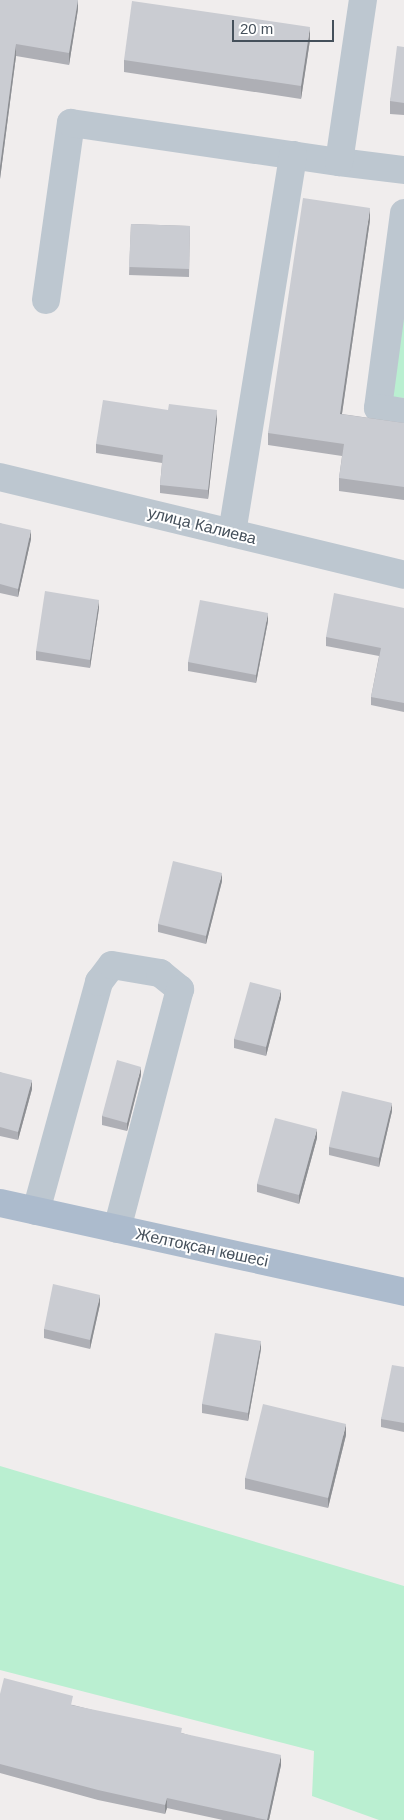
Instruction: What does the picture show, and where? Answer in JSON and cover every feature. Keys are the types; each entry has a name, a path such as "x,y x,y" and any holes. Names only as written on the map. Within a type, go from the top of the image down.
{"main road":[{"name":"Желтоқсан көшесі","path":"0,1203 404,1292"}],"street":[{"path":"339,162 363,0"},
{"path":"46,300 71,123 292,156 404,170"},
{"path":"232,533 292,156"},
{"path":"404,213 378,408 404,412"},
{"name":"улица Калиева","path":"0,477 404,575"},
{"path":"36,1211 98,982 112,965 160,973 180,989 116,1229"}],"green space":[{"path":"404,311 404,398 391,397"},
{"path":"0,1466 404,1586 404,1820 379,1820 312,1796 314,1751 0,1670"}],"building":[{"path":"0,0 78,0 69,53 16,44 0,166"},
{"path":"132,1 310,27 301,86 124,60"},
{"path":"397,46 404,47 404,103 390,101"},
{"path":"303,198 370,208 340,414 404,423 404,487 339,478 344,444 268,433"},
{"path":"131,224 190,226 189,269 129,267"},
{"path":"103,400 168,410 169,404 217,410 208,490 160,485 163,455 96,444"},
{"path":"0,523 31,530 18,589 0,584"},
{"path":"45,591 99,600 90,660 36,651"},
{"path":"334,593 404,608 404,703 371,697 381,648 326,637"},
{"path":"200,600 268,613 256,675 188,662"},
{"path":"173,861 222,873 206,936 158,924"},
{"path":"250,982 281,990 266,1047 234,1039"},
{"path":"117,1060 141,1067 127,1123 102,1116"},
{"path":"0,1072 32,1080 18,1132 0,1127"},
{"path":"342,1091 392,1103 379,1158 329,1147"},
{"path":"275,1118 317,1129 299,1195 257,1184"},
{"path":"53,1284 100,1295 90,1340 44,1329"},
{"path":"215,1333 261,1341 248,1413 202,1404"},
{"path":"392,1365 404,1367 404,1423 381,1419"},
{"path":"263,1404 346,1424 328,1498 245,1478"},
{"path":"4,1678 73,1696 71,1705 182,1728 181,1733 281,1755 267,1820 167,1798 165,1805 98,1790 0,1764 0,1694"}]}
